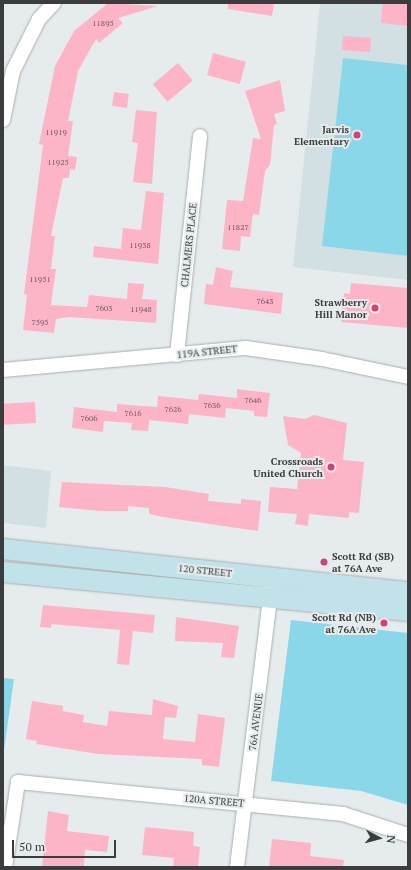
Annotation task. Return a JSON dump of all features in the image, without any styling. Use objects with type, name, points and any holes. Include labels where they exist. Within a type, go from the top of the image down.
[{"type":"main road","name":"120 STREET","points":[[3,549],[408,592]]},
{"type":"main road","name":"120 STREET","points":[[3,572],[408,611]]},
{"type":"street","points":[[3,120],[13,71],[39,19],[54,3]]},
{"type":"street","name":"CHALMERS PLACE","points":[[177,355],[200,136]]},
{"type":"street","name":"119A STREET","points":[[3,370],[246,348],[322,359],[408,377]]},
{"type":"street","name":"76A AVENUE","points":[[237,867],[273,578]]},
{"type":"street","name":"120A STREET","points":[[5,867],[18,782],[342,814],[408,835]]},
{"type":"shaded area","name":"Jarvis Elementary","points":[[320,3],[408,3],[408,280],[293,267]]},
{"type":"shaded area","points":[[343,58],[408,65],[408,256],[322,246]]},
{"type":"shaded area","points":[[3,465],[51,471],[46,528],[3,523]]},
{"type":"shaded area","points":[[291,620],[408,633],[408,805],[361,791],[271,781]]},
{"type":"shaded area","points":[[3,678],[14,679],[3,757]]},
{"type":"building","points":[[108,3],[158,6],[118,18],[123,23],[99,43],[96,39],[78,71],[68,121],[73,121],[68,156],[77,157],[75,170],[70,169],[69,178],[63,178],[51,236],[55,236],[51,269],[56,269],[51,305],[87,307],[89,295],[127,299],[128,283],[144,284],[142,299],[157,300],[156,323],[69,317],[56,319],[54,333],[23,330],[27,295],[24,294],[43,145],[39,144],[55,66],[74,31]]},
{"type":"building","points":[[228,3],[274,3],[272,16],[228,9]]},
{"type":"building","points":[[383,3],[408,3],[408,26],[381,23]]},
{"type":"building","points":[[343,36],[371,38],[370,52],[342,50]]},
{"type":"building","points":[[213,53],[246,62],[240,84],[207,75]]},
{"type":"building","points":[[178,63],[193,81],[168,102],[153,84]]},
{"type":"building","points":[[280,80],[285,111],[274,114],[277,124],[274,125],[270,165],[265,171],[259,215],[253,214],[250,237],[241,236],[240,251],[222,249],[227,200],[243,201],[253,138],[261,139],[245,91]]},
{"type":"building","points":[[114,92],[129,94],[127,108],[112,106]]},
{"type":"building","points":[[136,110],[157,112],[152,184],[133,182],[138,143],[132,142]]},
{"type":"building","points":[[146,191],[164,193],[158,264],[93,257],[94,246],[121,249],[123,228],[141,230]]},
{"type":"building","points":[[216,267],[233,271],[230,287],[283,293],[281,314],[204,304],[206,284],[213,285]]},
{"type":"building","name":"Strawberry Hill Manor","points":[[351,283],[408,288],[408,328],[341,322],[344,293],[350,294]]},
{"type":"building","points":[[237,389],[270,393],[267,417],[254,416],[254,411],[226,408],[225,418],[189,414],[188,424],[149,420],[148,431],[131,430],[132,423],[104,421],[103,432],[72,428],[74,407],[117,412],[117,404],[157,407],[158,396],[198,400],[199,394],[237,398]]},
{"type":"building","points":[[35,402],[36,423],[4,425],[3,404]]},
{"type":"building","name":"Crossroads United Church","points":[[314,415],[347,423],[343,460],[364,462],[359,513],[349,512],[349,518],[309,514],[308,526],[295,524],[297,514],[268,512],[270,487],[297,489],[301,453],[288,445],[283,416],[305,419]]},
{"type":"building","points":[[62,482],[165,487],[209,494],[208,501],[241,504],[241,499],[261,501],[258,531],[149,514],[149,508],[128,506],[128,511],[100,511],[59,507]]},
{"type":"building","points":[[43,605],[155,615],[153,633],[133,631],[129,665],[117,664],[120,630],[51,624],[51,628],[40,627]]},
{"type":"building","points":[[176,617],[239,626],[234,658],[221,657],[223,643],[175,641]]},
{"type":"building","points":[[153,699],[178,706],[176,718],[165,717],[163,739],[195,742],[198,714],[225,718],[219,767],[202,765],[202,759],[98,754],[36,744],[37,741],[26,739],[32,701],[63,706],[62,711],[84,715],[83,722],[107,726],[109,711],[152,715]]},
{"type":"building","points":[[48,811],[69,815],[67,831],[109,836],[107,852],[85,850],[84,867],[42,867]]},
{"type":"building","points":[[145,827],[194,832],[193,846],[200,847],[198,867],[173,867],[174,858],[142,855]]},
{"type":"building","points":[[272,839],[311,843],[310,856],[344,860],[343,867],[269,867]]},
{"type":"place","name":"Jarvis Elementary","points":[[357,135]]},
{"type":"place","name":"Strawberry Hill Manor","points":[[375,308]]},
{"type":"place","name":"Crossroads United Church","points":[[331,467]]},
{"type":"place","name":"Scott Rd (SB) at 76A Ave","points":[[324,562]]},
{"type":"place","name":"Scott Rd (NB) at 76A Ave","points":[[384,623]]}]
